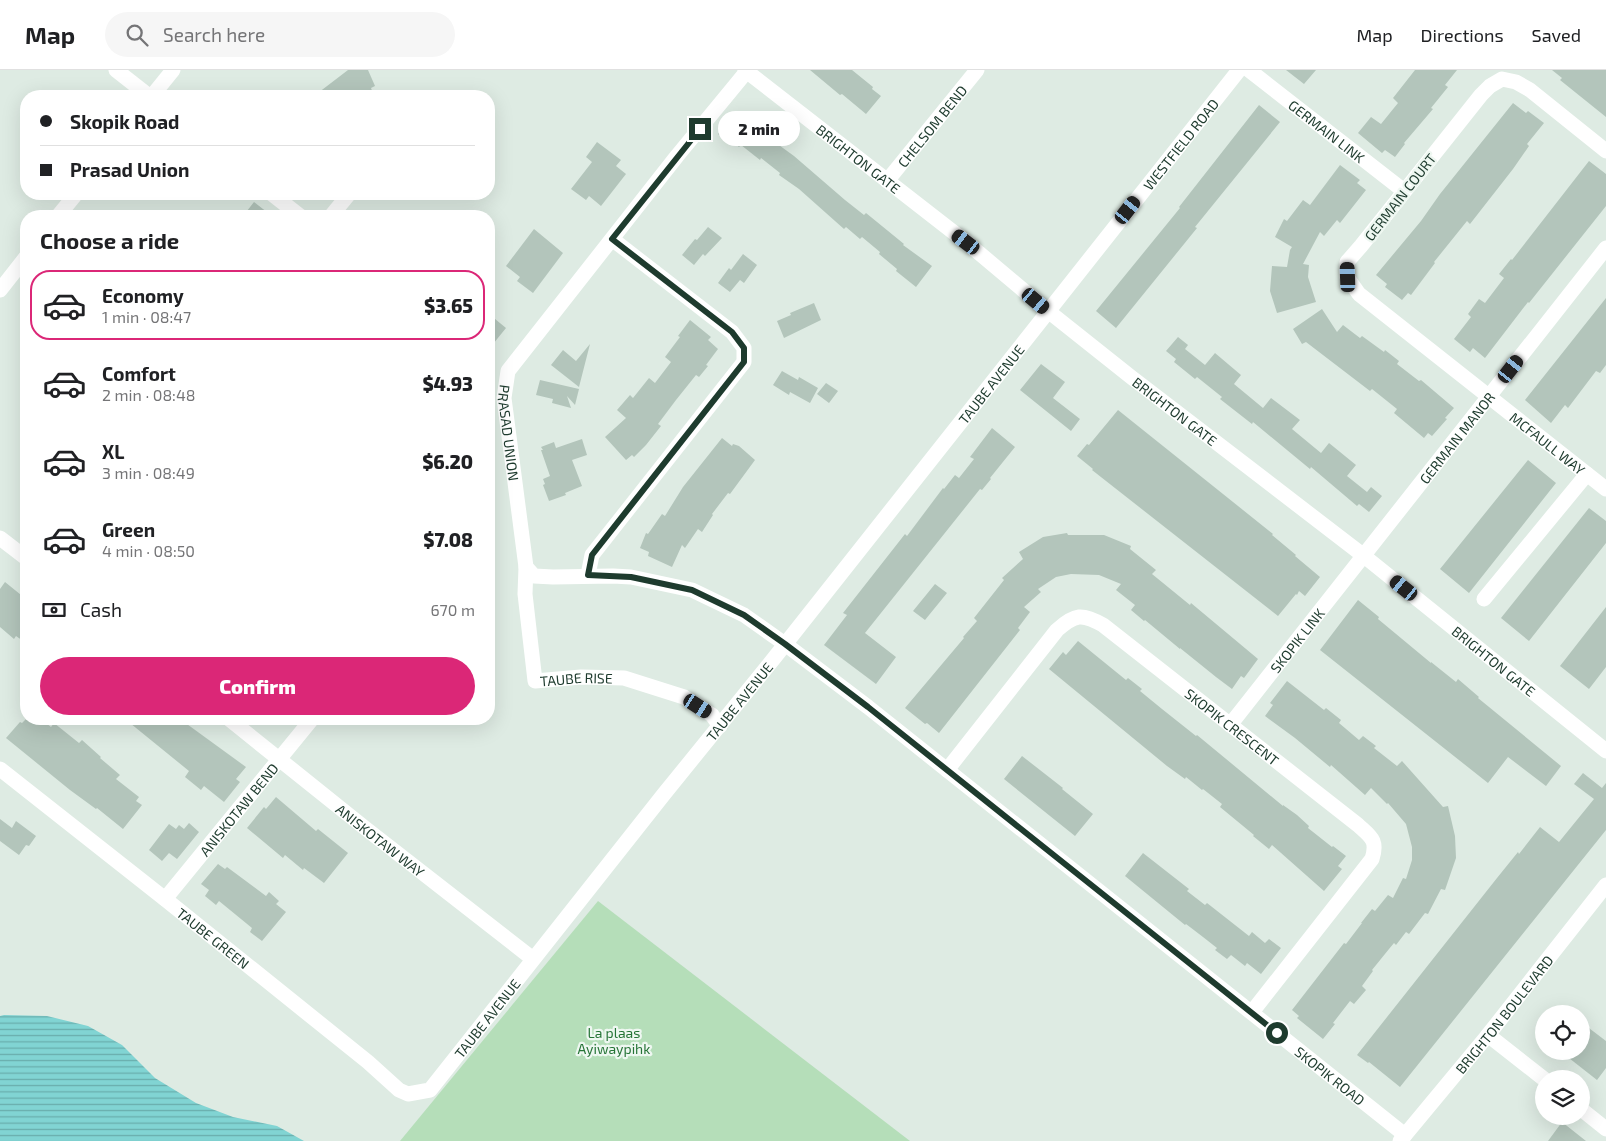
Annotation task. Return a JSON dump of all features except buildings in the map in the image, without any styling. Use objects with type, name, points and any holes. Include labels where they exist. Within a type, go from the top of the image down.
[{"type":"street","points":[[116,70],[143,90]]},
{"type":"street","points":[[156,90],[173,70]]},
{"type":"street","name":"CHELSOM BEND","points":[[887,181],[977,70]]},
{"type":"street","name":"WESTFIELD ROAD","points":[[1048,311],[1239,70]]},
{"type":"street","name":"GERMAIN LINK","points":[[1249,70],[1404,191]]},
{"type":"street","name":"BRIGHTON GATE","points":[[746,71],[966,242],[1130,377],[1364,556],[1606,751]]},
{"type":"street","name":"PRASAD UNION","points":[[526,568],[504,398],[508,371],[746,71]]},
{"type":"street","name":"GERMAIN COURT","points":[[1490,396],[1359,294],[1348,277],[1347,262],[1362,246],[1481,94],[1502,79],[1516,82],[1530,90],[1606,151]]},
{"type":"street","points":[[63,210],[71,200]]},
{"type":"street","points":[[280,200],[292,210]]},
{"type":"street","points":[[336,210],[344,200]]},
{"type":"street","points":[[588,575],[592,555],[744,362],[744,348],[732,332],[612,239]]},
{"type":"street","name":"GERMAIN MANOR","points":[[1364,556],[1606,248]]},
{"type":"street","points":[[0,290],[20,265]]},
{"type":"street","name":"TAUBE AVENUE","points":[[430,1090],[1048,311]]},
{"type":"street","name":"MCFAULL WAY","points":[[1490,396],[1606,488]]},
{"type":"street","points":[[1484,599],[1587,474]]},
{"type":"street","points":[[0,538],[20,553]]},
{"type":"street","name":"SKOPIK LINK","points":[[1230,725],[1364,556]]},
{"type":"street","points":[[526,568],[534,576],[588,575],[631,577],[692,590],[744,615],[785,644]]},
{"type":"street","name":"TAUBE RISE","points":[[526,568],[524,589],[535,681],[581,677],[624,678],[684,697],[712,715],[720,726]]},
{"type":"street","name":"SKOPIK CRESCENT","points":[[947,770],[1057,630],[1065,622],[1085,616],[1103,625],[1358,825],[1371,837],[1375,848],[1372,859],[1252,1012]]},
{"type":"street","name":"SKOPIK ROAD","points":[[785,644],[868,707],[1252,1012],[1402,1138]]},
{"type":"street","name":"ANISKOTAW WAY","points":[[237,725],[533,959]]},
{"type":"street","name":"ANISKOTAW BEND","points":[[165,900],[307,725]]},
{"type":"street","name":"TAUBE GREEN","points":[[0,769],[374,1067],[399,1090],[408,1094],[430,1090]]},
{"type":"street","name":"BRIGHTON BOULEVARD","points":[[1402,1138],[1488,1036],[1606,885]]},
{"type":"street","points":[[1488,1036],[1535,1072]]},
{"type":"street","points":[[1590,1117],[1606,1130]]},
{"type":"green space","name":"La plaas Ayiwaypihk","points":[[598,901],[910,1141],[400,1141]]},
{"type":"water","points":[[0,1016],[47,1016],[88,1026],[122,1045],[155,1078],[196,1103],[233,1117],[277,1126],[304,1141],[0,1141]]},
{"type":"route","points":[[700,129],[612,239],[732,332],[744,348],[744,362],[592,555],[588,575],[631,577],[692,590],[744,615],[868,707],[1277,1033]]}]
